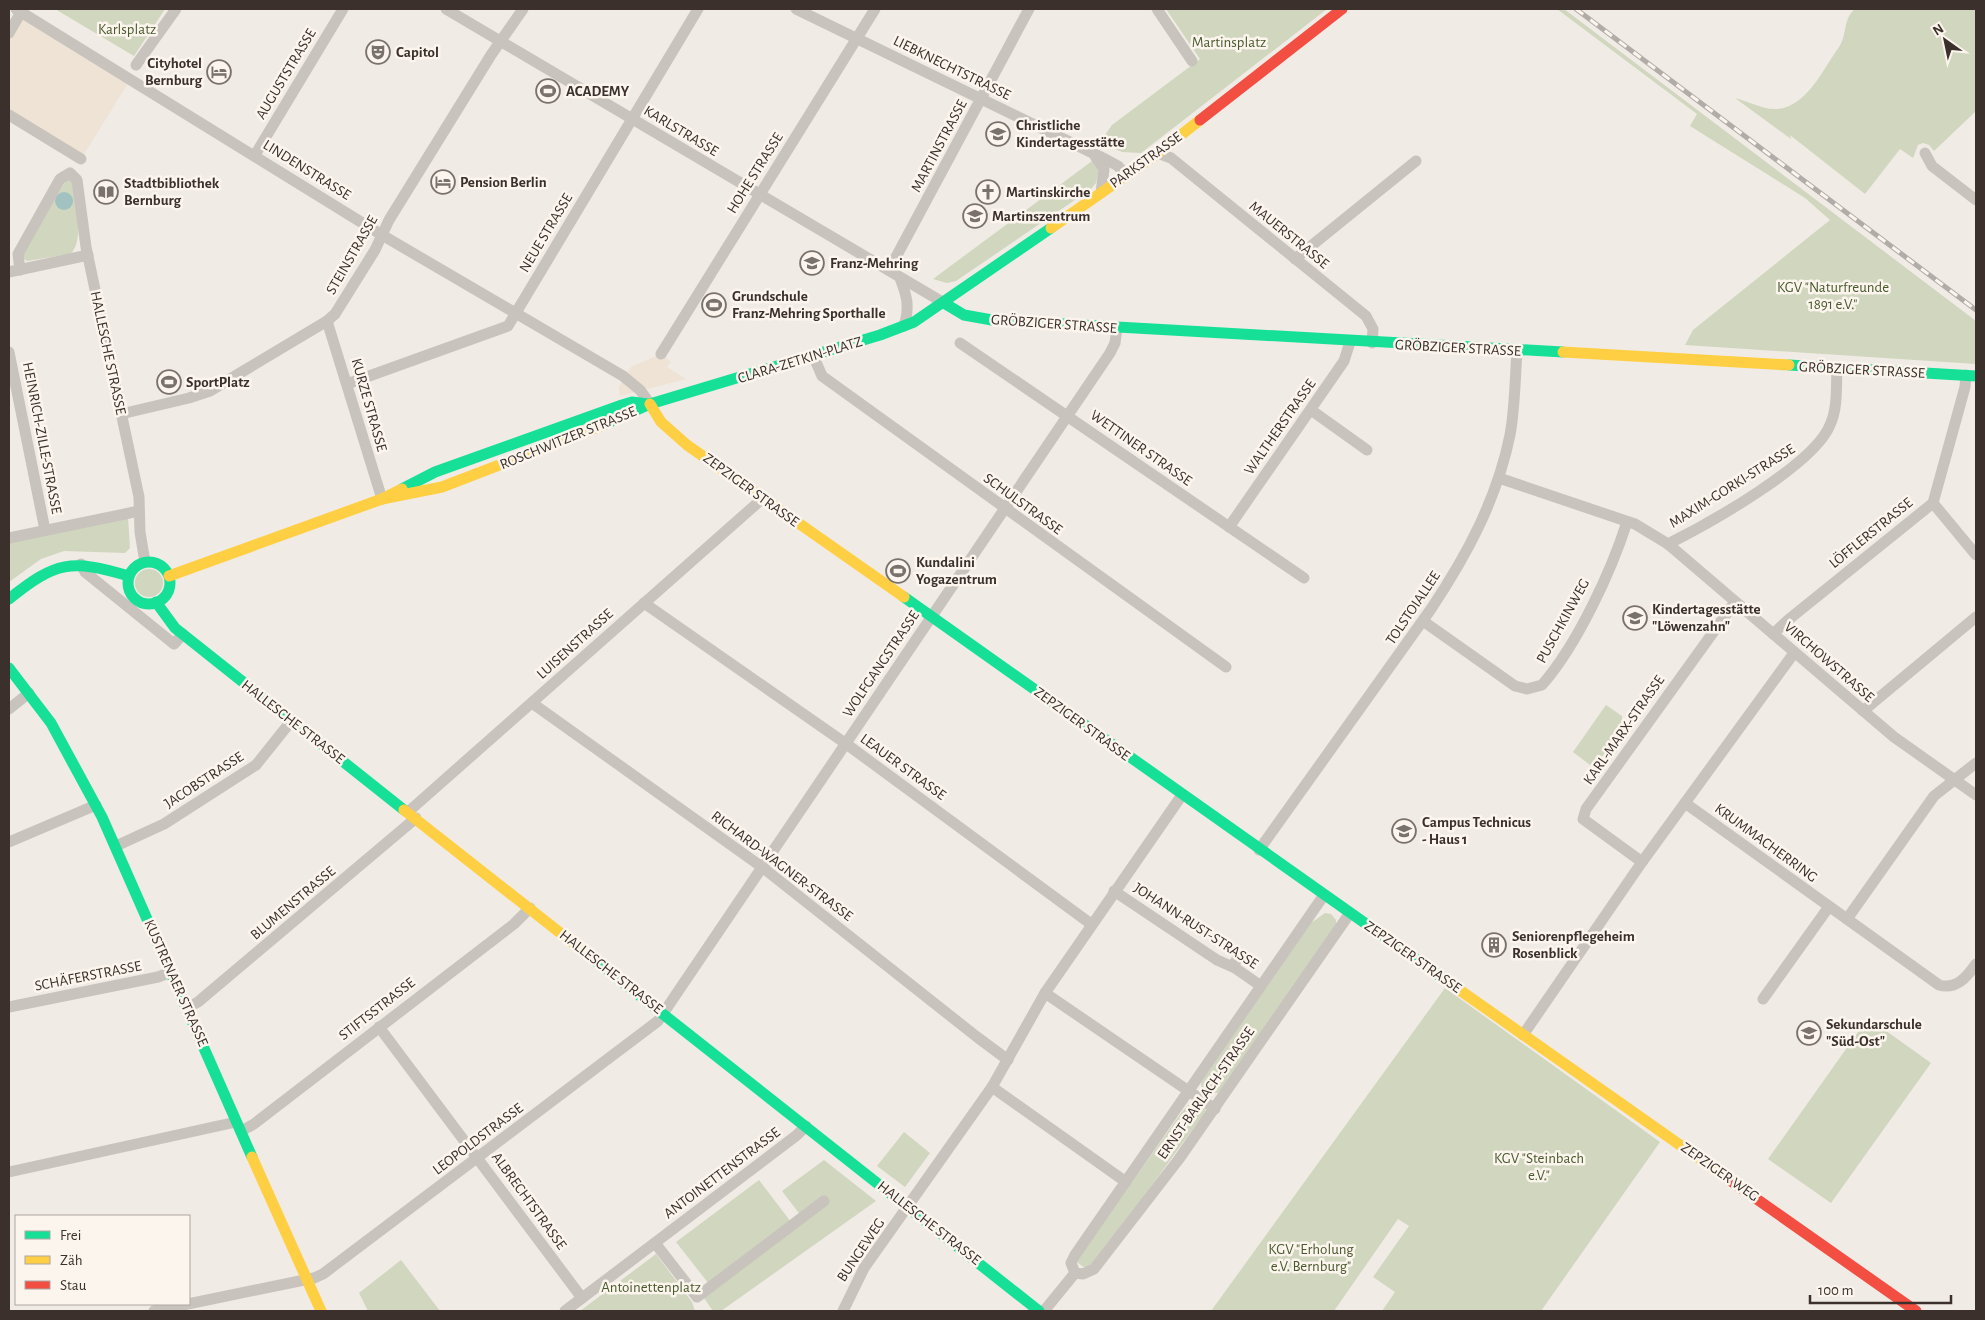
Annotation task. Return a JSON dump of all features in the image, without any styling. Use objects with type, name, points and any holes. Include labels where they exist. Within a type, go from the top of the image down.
[{"type":"main road","name":"PARKSTRASSE","points":[[944,303],[1158,153],[1342,9]]},
{"type":"main road","name":"PARKSTRASSE","points":[[1295,46],[1300,48],[1350,9]]},
{"type":"main road","name":"CLARA-ZETKIN-PLATZ","points":[[650,404],[904,326],[944,303]]},
{"type":"main road","name":"GRÖBZIGER STRASSE","points":[[944,303],[964,315],[980,319],[1350,342],[1971,375]]},
{"type":"main road","name":"ROSCHWITZER STRASSE","points":[[168,576],[382,499],[435,472],[612,408],[632,402],[650,404]]},
{"type":"main road","name":"ZEPZIGER STRASSE","points":[[650,404],[656,416],[667,428],[762,498],[1111,741],[1133,760],[1259,850],[1523,1035]]},
{"type":"main road","name":"ROSCHWITZER STRASSE","points":[[382,499],[442,487],[626,416],[650,404]]},
{"type":"main road","points":[[145,562],[159,564],[168,576],[168,591],[156,602],[145,603],[134,598],[128,588],[128,576],[134,567],[145,562]]},
{"type":"main road","points":[[9,599],[48,570],[63,565],[81,564],[128,576]]},
{"type":"main road","name":"HALLESCHE STRASSE","points":[[156,602],[168,619],[183,634],[1039,1311]]},
{"type":"main road","name":"KUSTRENAER STRASSE","points":[[9,668],[51,723],[116,846],[305,1279],[321,1311]]},
{"type":"main road","name":"ZEPZIGER WEG","points":[[1523,1035],[1916,1311]]},
{"type":"street","points":[[136,65],[176,9]]},
{"type":"street","name":"AUGUSTSTRASSE","points":[[255,155],[343,9]]},
{"type":"street","name":"KARLSTRASSE","points":[[446,9],[758,195],[944,303]]},
{"type":"street","name":"STEINSTRASSE","points":[[121,414],[189,398],[210,391],[327,321],[335,314],[389,220],[523,9]]},
{"type":"street","name":"NEUE STRASSE","points":[[347,384],[508,326],[698,9]]},
{"type":"street","name":"LIEBKNECHTSTRASSE","points":[[796,9],[1118,166],[1126,175]]},
{"type":"street","name":"HOHE STRASSE","points":[[661,354],[875,9]]},
{"type":"street","name":"MARTINSTRASSE","points":[[889,270],[1029,9]]},
{"type":"street","points":[[1157,9],[1192,61]]},
{"type":"street","points":[[9,33],[18,10]]},
{"type":"street","name":"LINDENSTRASSE","points":[[18,10],[382,235],[624,376],[640,390],[650,404]]},
{"type":"street","points":[[9,115],[81,159]]},
{"type":"street","points":[[1171,158],[1173,141]]},
{"type":"street","name":"MAUERSTRASSE","points":[[1158,153],[1171,158],[1366,316],[1373,329],[1372,343]]},
{"type":"street","points":[[1925,153],[1932,166],[1976,200]]},
{"type":"street","points":[[1094,154],[1104,169],[1101,193]]},
{"type":"street","points":[[1295,259],[1416,161]]},
{"type":"street","name":"HALLESCHE STRASSE","points":[[14,271],[18,254],[60,179],[70,173],[77,180],[88,255],[139,497],[141,541],[145,562]]},
{"type":"street","points":[[14,271],[88,255]]},
{"type":"street","points":[[900,278],[908,300],[908,311],[904,326]]},
{"type":"street","name":"KURZE STRASSE","points":[[327,321],[382,499]]},
{"type":"street","name":"WOLFGANGSTRASSE","points":[[663,1013],[1066,415],[1110,353],[1115,343],[1116,328]]},
{"type":"street","name":"WALTHERSTRASSE","points":[[1229,527],[1344,360],[1350,342]]},
{"type":"street","name":"WETTINER STRASSE","points":[[960,343],[1304,578]]},
{"type":"street","name":"TOLSTOIALLEE","points":[[1259,850],[1422,621],[1457,569],[1480,528],[1499,478],[1510,435],[1517,351]]},
{"type":"street","name":"HEINRICH-ZILLE-STRASSE","points":[[9,352],[45,530]]},
{"type":"street","name":"SCHULSTRASSE","points":[[813,355],[822,376],[1003,509],[1226,667]]},
{"type":"street","name":"MAXIM-GORKI-STRASSE","points":[[1499,478],[1627,522],[1668,544],[1696,530],[1786,472],[1816,448],[1826,435],[1834,414],[1837,368]]},
{"type":"street","name":"LÖFFLERSTRASSE","points":[[1773,634],[1933,503],[1971,375]]},
{"type":"street","points":[[1311,410],[1367,450]]},
{"type":"street","name":"LUISENSTRASSE","points":[[412,815],[532,703],[762,498]]},
{"type":"street","points":[[1933,503],[1976,555]]},
{"type":"street","points":[[9,538],[139,511]]},
{"type":"street","name":"PUSCHKINWEG","points":[[1422,621],[1515,686],[1527,689],[1542,685],[1554,670],[1580,628],[1621,542],[1627,522]]},
{"type":"street","name":"VIRCHOWSTRASSE","points":[[1668,544],[1863,711],[1953,780],[1976,795]]},
{"type":"street","points":[[81,564],[85,572],[174,644],[183,634]]},
{"type":"street","name":"KARL-MARX-STRASSE","points":[[1642,862],[1583,819],[1586,809],[1735,602]]},
{"type":"street","name":"LEAUER STRASSE","points":[[644,603],[846,743],[1091,924]]},
{"type":"street","points":[[1863,711],[1872,701],[1976,617]]},
{"type":"street","points":[[1523,1035],[1642,862],[1794,653]]},
{"type":"street","points":[[9,708],[29,693]]},
{"type":"street","name":"RICHARD-WAGNER-STRASSE","points":[[532,703],[762,866],[1008,1060]]},
{"type":"street","name":"JACOBSTRASSE","points":[[116,846],[164,824],[256,765],[292,720]]},
{"type":"street","points":[[1847,919],[1934,796],[1976,762]]},
{"type":"street","name":"JOHANN-RUST-STRASSE","points":[[908,1208],[992,1087],[1046,993],[1091,924],[1182,795]]},
{"type":"street","name":"KRUMMACHERRING","points":[[1685,803],[1828,908],[1847,919],[1939,985],[1948,987],[1962,981],[1976,964]]},
{"type":"street","points":[[9,842],[96,805]]},
{"type":"street","name":"BLUMENSTRASSE","points":[[187,1008],[198,1002],[412,815]]},
{"type":"street","name":"JOHANN-RUST-STRASSE","points":[[1114,891],[1217,960],[1232,966],[1261,986]]},
{"type":"street","name":"ERNST-BARLACH-STRASSE","points":[[1324,895],[1075,1255],[1071,1264],[1075,1273],[1083,1274],[1094,1269],[1179,1160],[1350,913]]},
{"type":"street","name":"STIFTSSTRASSE","points":[[9,1172],[254,1124],[514,924],[530,908]]},
{"type":"street","points":[[1763,998],[1828,908]]},
{"type":"street","points":[[1232,966],[1240,956]]},
{"type":"street","name":"SCHÄFERSTRASSE","points":[[9,1007],[147,980],[172,972]]},
{"type":"street","points":[[1046,993],[1215,1108]]},
{"type":"street","name":"LEOPOLDSTRASSE","points":[[190,1303],[314,1278],[323,1274],[652,1026],[663,1013]]},
{"type":"street","name":"ALBRECHTSTRASSE","points":[[379,1027],[582,1298]]},
{"type":"street","points":[[992,1087],[1126,1182]]},
{"type":"street","name":"ANTOINETTENSTRASSE","points":[[565,1311],[797,1135],[806,1126]]},
{"type":"street","points":[[655,1243],[697,1297],[824,1201]]},
{"type":"street","name":"BUNGEWEG","points":[[843,1311],[864,1268],[908,1208]]},
{"type":"street","points":[[1044,1311],[1075,1273]]},
{"type":"street","name":"LEOPOLDSTRASSE","points":[[154,1311],[182,1305]]},
{"type":"green space","name":"Karlsplatz","points":[[55,9],[165,9],[134,56]]},
{"type":"green space","name":"Martinsplatz","points":[[1166,9],[1327,9],[1141,153],[1122,152],[1100,142],[1112,125],[1200,59]]},
{"type":"green space","name":"KGV \"Naturfreunde 1891 e.V.\"","points":[[1557,9],[1564,9],[1976,321],[1976,364],[1685,345],[1693,330],[1830,220],[1805,198],[1690,126],[1697,114]]},
{"type":"green space","points":[[1855,9],[1976,9],[1976,114],[1975,112],[1934,151],[1929,145],[1923,143],[1918,145],[1913,158],[1900,149],[1865,194],[1790,135],[1791,139],[1735,98],[1771,109],[1787,107],[1797,102],[1814,85],[1839,47],[1849,17]]},
{"type":"green space","points":[[1092,161],[1099,171],[1096,183],[1091,189],[956,281],[947,283],[933,279]]},
{"type":"green space","points":[[67,179],[71,179],[74,182],[78,231],[75,248],[70,254],[27,261],[23,258],[23,250]]},
{"type":"green space","points":[[128,517],[130,548],[125,553],[64,551],[41,559],[9,582],[9,543]]},
{"type":"green space","points":[[149,569],[159,573],[163,583],[159,593],[149,597],[139,593],[135,583],[139,573]]},
{"type":"green space","points":[[1606,705],[1622,716],[1623,728],[1594,768],[1573,752]]},
{"type":"green space","points":[[1325,913],[1331,914],[1336,920],[1336,926],[1222,1089],[1218,1093],[1208,1093],[1202,1089],[1201,1083],[1204,1078],[1311,923]]},
{"type":"green space","points":[[1445,988],[1660,1142],[1541,1311],[1382,1311],[1395,1292],[1373,1277],[1409,1226],[1398,1219],[1334,1311],[1211,1311]]},
{"type":"green space","points":[[1868,1018],[1931,1063],[1831,1203],[1768,1159]]},
{"type":"green space","points":[[1197,1102],[1202,1104],[1206,1111],[1098,1259],[1092,1265],[1085,1268],[1078,1263],[1079,1257],[1181,1113],[1188,1105]]},
{"type":"green space","points":[[904,1132],[930,1153],[905,1187],[877,1166]]},
{"type":"green space","points":[[824,1160],[876,1201],[721,1311],[713,1311],[704,1298],[805,1221],[782,1191]]},
{"type":"green space","points":[[759,1180],[791,1222],[709,1284],[676,1242]]},
{"type":"green space","name":"Antoinettenplatz","points":[[656,1254],[692,1302],[695,1311],[580,1311]]},
{"type":"green space","points":[[401,1260],[440,1311],[368,1311],[359,1293]]},
{"type":"shaded area","name":"Karlsplatz","points":[[21,12],[130,80],[81,159],[9,115],[9,33]]},
{"type":"shaded area","points":[[661,354],[671,362],[667,367],[686,379],[620,396],[619,387],[631,367]]},
{"type":"water","points":[[60,192],[68,192],[73,197],[71,208],[60,210],[55,205],[55,197]]},
{"type":"railway","points":[[1576,9],[1976,310]]},
{"type":"traffic: fast","points":[[603,425],[650,404],[880,335],[914,322],[1051,228]]},
{"type":"traffic: fast","points":[[944,303],[964,315],[992,320],[1563,352]]},
{"type":"traffic: fast","points":[[1789,365],[1976,376]]},
{"type":"traffic: fast","points":[[402,489],[435,472],[622,405],[632,402],[648,404]]},
{"type":"traffic: fast","points":[[145,562],[153,562],[164,568],[170,583],[164,598],[153,604],[145,604],[134,598],[128,587],[128,579],[134,568],[145,562]]},
{"type":"traffic: fast","points":[[9,599],[39,577],[65,567],[92,567],[129,576]]},
{"type":"traffic: fast","points":[[904,597],[1444,979]]},
{"type":"traffic: fast","points":[[156,602],[175,628],[404,810]]},
{"type":"traffic: fast","points":[[9,668],[51,723],[102,817],[252,1157]]},
{"type":"traffic: fast","points":[[592,958],[1039,1311]]},
{"type":"traffic: slow","points":[[1051,228],[1158,153],[1200,120]]},
{"type":"traffic: slow","points":[[1563,352],[1789,365]]},
{"type":"traffic: slow","points":[[650,404],[661,422],[687,445],[904,597]]},
{"type":"traffic: slow","points":[[382,499],[442,487],[603,425]]},
{"type":"traffic: slow","points":[[169,576],[382,499],[402,489]]},
{"type":"traffic: slow","points":[[404,810],[592,958]]},
{"type":"traffic: slow","points":[[1444,979],[1724,1176]]},
{"type":"traffic: slow","points":[[252,1157],[321,1311]]},
{"type":"traffic: jam","points":[[1200,120],[1342,9]]},
{"type":"traffic: jam","points":[[1724,1176],[1916,1311]]},
{"type":"place","name":"Capitol","points":[[378,52]]},
{"type":"place","name":"Cityhotel Bernburg","points":[[219,72]]},
{"type":"place","name":"ACADEMY","points":[[548,91]]},
{"type":"place","name":"Christliche Kindertagesstätte","points":[[998,134]]},
{"type":"place","name":"Pension Berlin","points":[[443,182]]},
{"type":"place","name":"Stadtbibliothek Bernburg","points":[[106,192]]},
{"type":"place","name":"Martinskirche","points":[[988,192]]},
{"type":"place","name":"Martinszentrum","points":[[975,216]]},
{"type":"place","name":"Franz-Mehring","points":[[812,263]]},
{"type":"place","name":"Grundschule Franz-Mehring Sporthalle","points":[[714,305]]},
{"type":"place","name":"SportPlatz","points":[[169,382]]},
{"type":"place","name":"Kundalini Yogazentrum","points":[[898,571]]},
{"type":"place","name":"Kindertagesstätte \"Löwenzahn\"","points":[[1635,618]]},
{"type":"place","name":"Campus Technicus - Haus 1","points":[[1404,831]]},
{"type":"place","name":"Seniorenpflegeheim Rosenblick","points":[[1494,945]]},
{"type":"place","name":"Sekundarschule \"Süd-Ost\"","points":[[1809,1033]]},
{"type":"park label","name":"KGV \"Steinbach e.V.\"","points":[[1539,1166]]},
{"type":"park label","name":"KGV \"Erholung e.V. Bernburg\"","points":[[1311,1258]]}]
